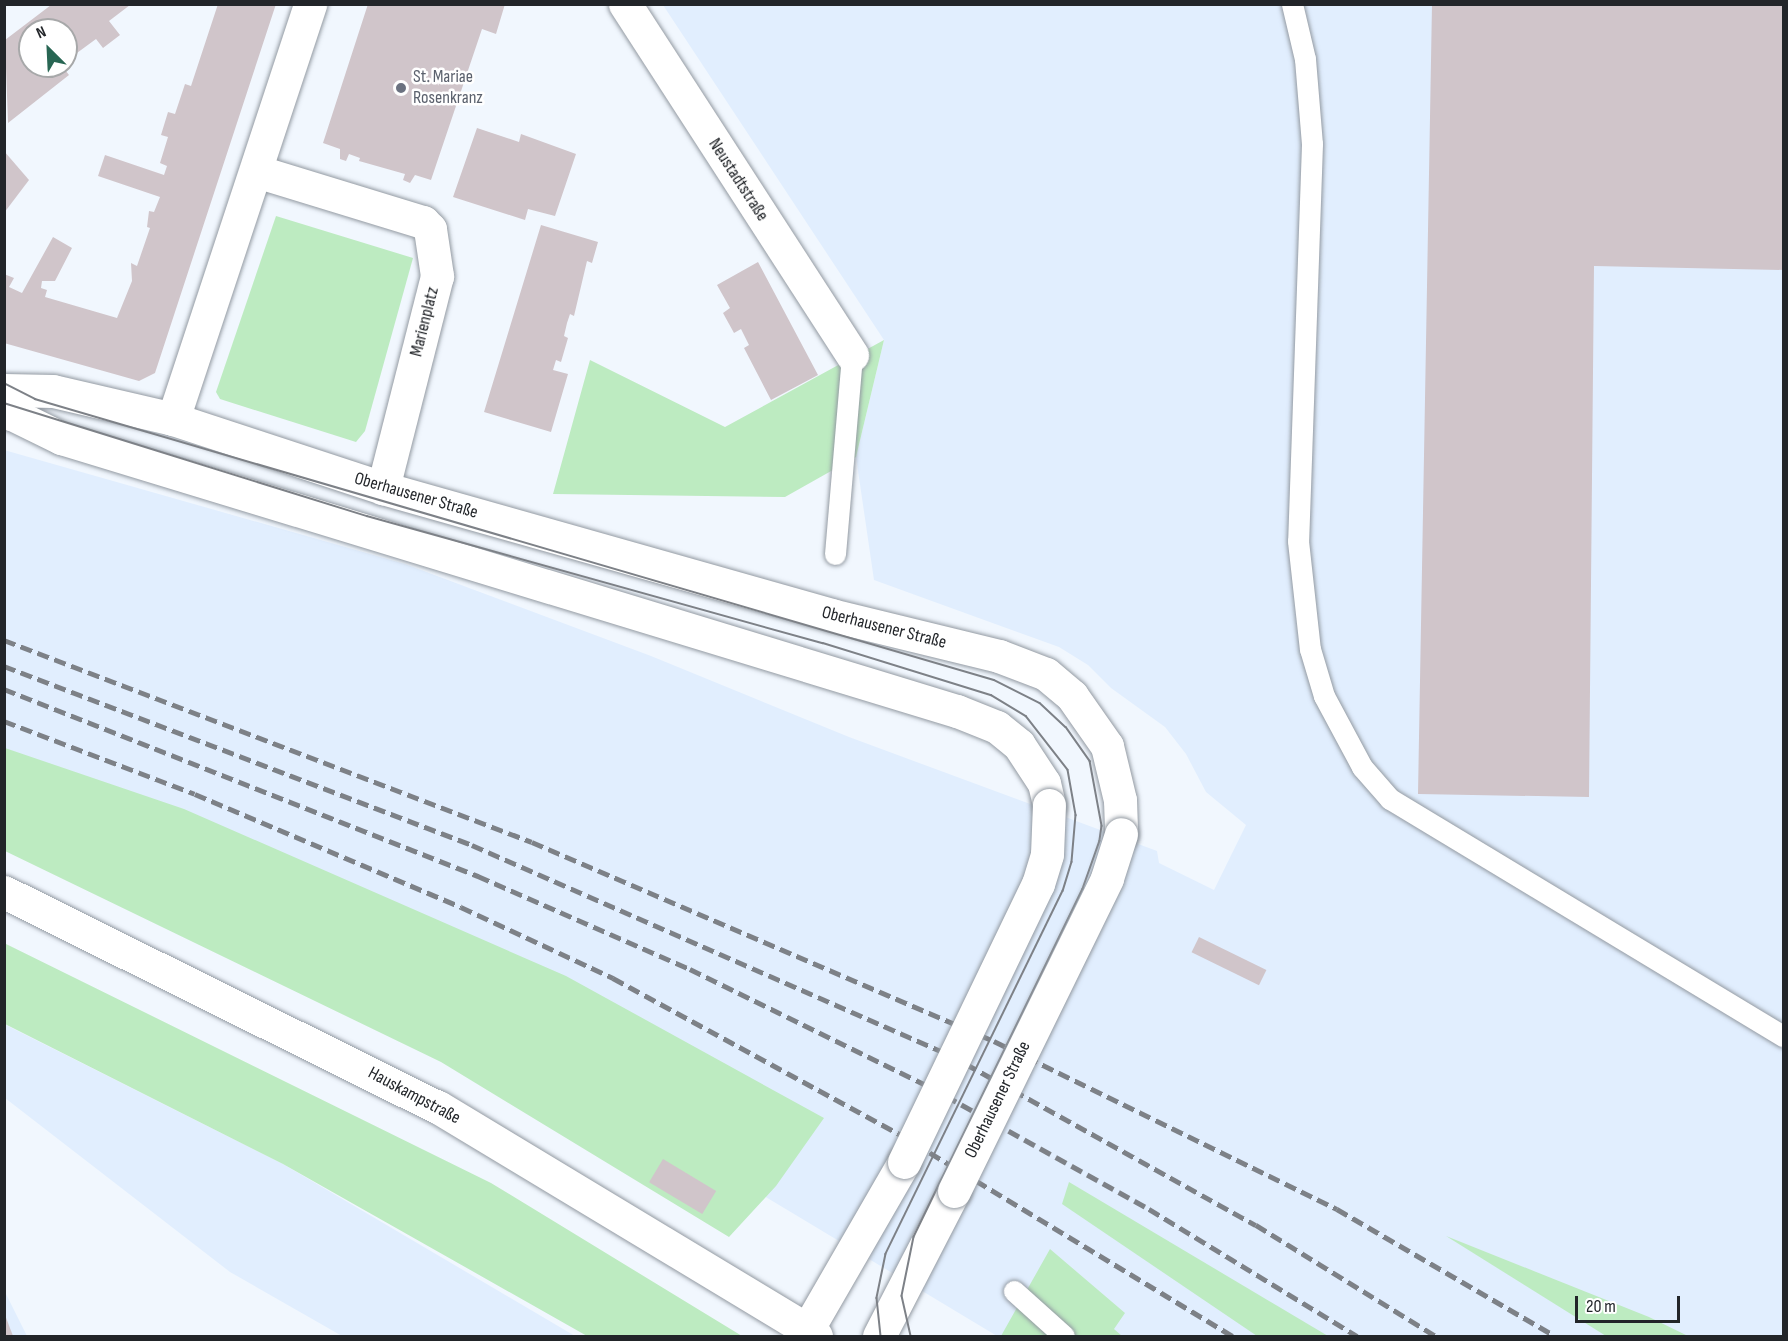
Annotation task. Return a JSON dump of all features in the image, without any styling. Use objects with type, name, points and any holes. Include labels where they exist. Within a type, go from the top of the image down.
[{"type":"main road","points":[[173,419],[310,4]]},
{"type":"main road","name":"Neustadtstraße","points":[[625,4],[852,355]]},
{"type":"main road","name":"Marienplatz","points":[[256,171],[423,222],[430,229],[437,276],[383,488]]},
{"type":"main road","name":"Oberhausener Straße","points":[[4,390],[53,391],[173,419],[383,488],[831,615],[999,656],[1046,674],[1072,696],[1107,746],[1120,800],[1121,834],[1107,879],[954,1191],[879,1336]]},
{"type":"main road","points":[[4,403],[12,414],[61,438],[957,711],[997,727],[1019,745],[1044,783],[1049,806],[1047,854],[1038,884],[904,1161],[812,1333]]},
{"type":"main road","name":"Hauskampstraße","points":[[4,892],[438,1107],[812,1333]]},
{"type":"lane","points":[[1292,4],[1305,59],[1312,144],[1298,541],[1310,649],[1324,696],[1362,766],[1390,799],[1784,1037]]},
{"type":"lane","points":[[835,554],[852,355]]},
{"type":"lane","points":[[1014,1291],[1064,1336]]},
{"type":"shaded area","points":[[663,5],[1783,5],[1783,1336],[997,1336],[440,1001],[5,765],[4,450],[405,564],[651,656],[849,737],[1157,851],[1159,863],[1214,890],[1246,825],[1206,792],[1186,754],[1165,727],[1111,688],[1088,665],[1059,647],[874,580],[856,457],[884,340]]},
{"type":"shaded area","points":[[4,1024],[283,1164],[575,1336],[342,1336],[230,1272],[5,1098]]},
{"type":"shaded area","points":[[5,1292],[27,1336],[5,1336]]},
{"type":"green space","points":[[276,216],[413,258],[365,431],[356,442],[220,399],[216,392]]},
{"type":"green space","points":[[884,340],[856,457],[785,497],[553,494],[590,360],[725,427]]},
{"type":"green space","points":[[5,748],[184,809],[566,976],[824,1118],[776,1186],[729,1237],[441,1062],[5,851]]},
{"type":"green space","points":[[4,943],[491,1183],[742,1336],[587,1336],[283,1164],[5,1024]]},
{"type":"green space","points":[[1069,1182],[1328,1336],[1257,1336],[1062,1204]]},
{"type":"green space","points":[[1446,1236],[1649,1317],[1688,1336],[1606,1336]]},
{"type":"green space","points":[[1050,1249],[1125,1313],[1114,1329],[1122,1336],[1001,1336]]},
{"type":"building","points":[[218,4],[276,4],[155,373],[139,381],[4,343],[4,274],[14,278],[9,287],[22,293],[53,237],[72,248],[55,281],[42,281],[41,288],[47,290],[45,297],[117,318],[132,281],[131,263],[137,266],[150,228],[147,227],[149,211],[154,212],[160,197],[98,176],[105,155],[164,175],[167,166],[160,163],[168,137],[161,135],[168,112],[175,114],[185,84],[191,86]]},
{"type":"building","name":"St. Mariae Rosenkranz","points":[[368,4],[505,4],[496,34],[482,29],[431,180],[415,175],[410,183],[403,180],[405,174],[359,161],[360,158],[349,154],[346,161],[340,159],[340,149],[323,143]]},
{"type":"building","points":[[1432,4],[1784,4],[1784,270],[1594,266],[1589,797],[1418,794]]},
{"type":"building","points":[[51,5],[130,5],[109,21],[120,35],[103,48],[96,39],[78,52],[78,18],[34,18]]},
{"type":"building","points":[[18,30],[18,78],[65,78],[8,123],[5,40]]},
{"type":"building","points":[[477,128],[519,142],[521,134],[576,154],[555,216],[528,209],[525,220],[453,197]]},
{"type":"building","points":[[4,151],[29,180],[4,213]]},
{"type":"building","points":[[541,225],[598,242],[592,263],[587,261],[574,316],[570,314],[567,323],[564,336],[568,338],[561,362],[556,360],[553,370],[568,374],[551,432],[484,412]]},
{"type":"building","points":[[758,262],[818,375],[771,400],[744,348],[749,345],[741,329],[734,333],[723,313],[730,308],[717,285]]},
{"type":"building","points":[[1199,937],[1266,970],[1259,985],[1192,952]]},
{"type":"building","points":[[663,1159],[716,1191],[702,1214],[649,1182]]},
{"type":"building","points":[[5,1315],[13,1336],[4,1336]]},
{"type":"tram line","points":[[4,383],[35,399],[994,680],[1040,703],[1066,727],[1090,761],[1102,826],[1100,841],[1083,889],[914,1237],[902,1296],[911,1336]]},
{"type":"tram line","points":[[4,403],[367,516],[823,643],[991,695],[1026,716],[1068,770],[1076,815],[1072,862],[1063,891],[886,1254],[877,1298],[881,1336]]},
{"type":"railway","points":[[4,640],[532,842],[994,1041],[1337,1209],[1555,1336]]},
{"type":"railway","points":[[4,666],[472,845],[950,1055],[1256,1225],[1436,1336]]},
{"type":"railway","points":[[4,689],[478,876],[690,969],[930,1087],[1149,1209],[1357,1336]]},
{"type":"railway","points":[[4,721],[195,794],[461,907],[613,978],[899,1134],[1233,1336]]},
{"type":"place","name":"St. Mariae Rosenkranz","points":[[401,88]]}]
